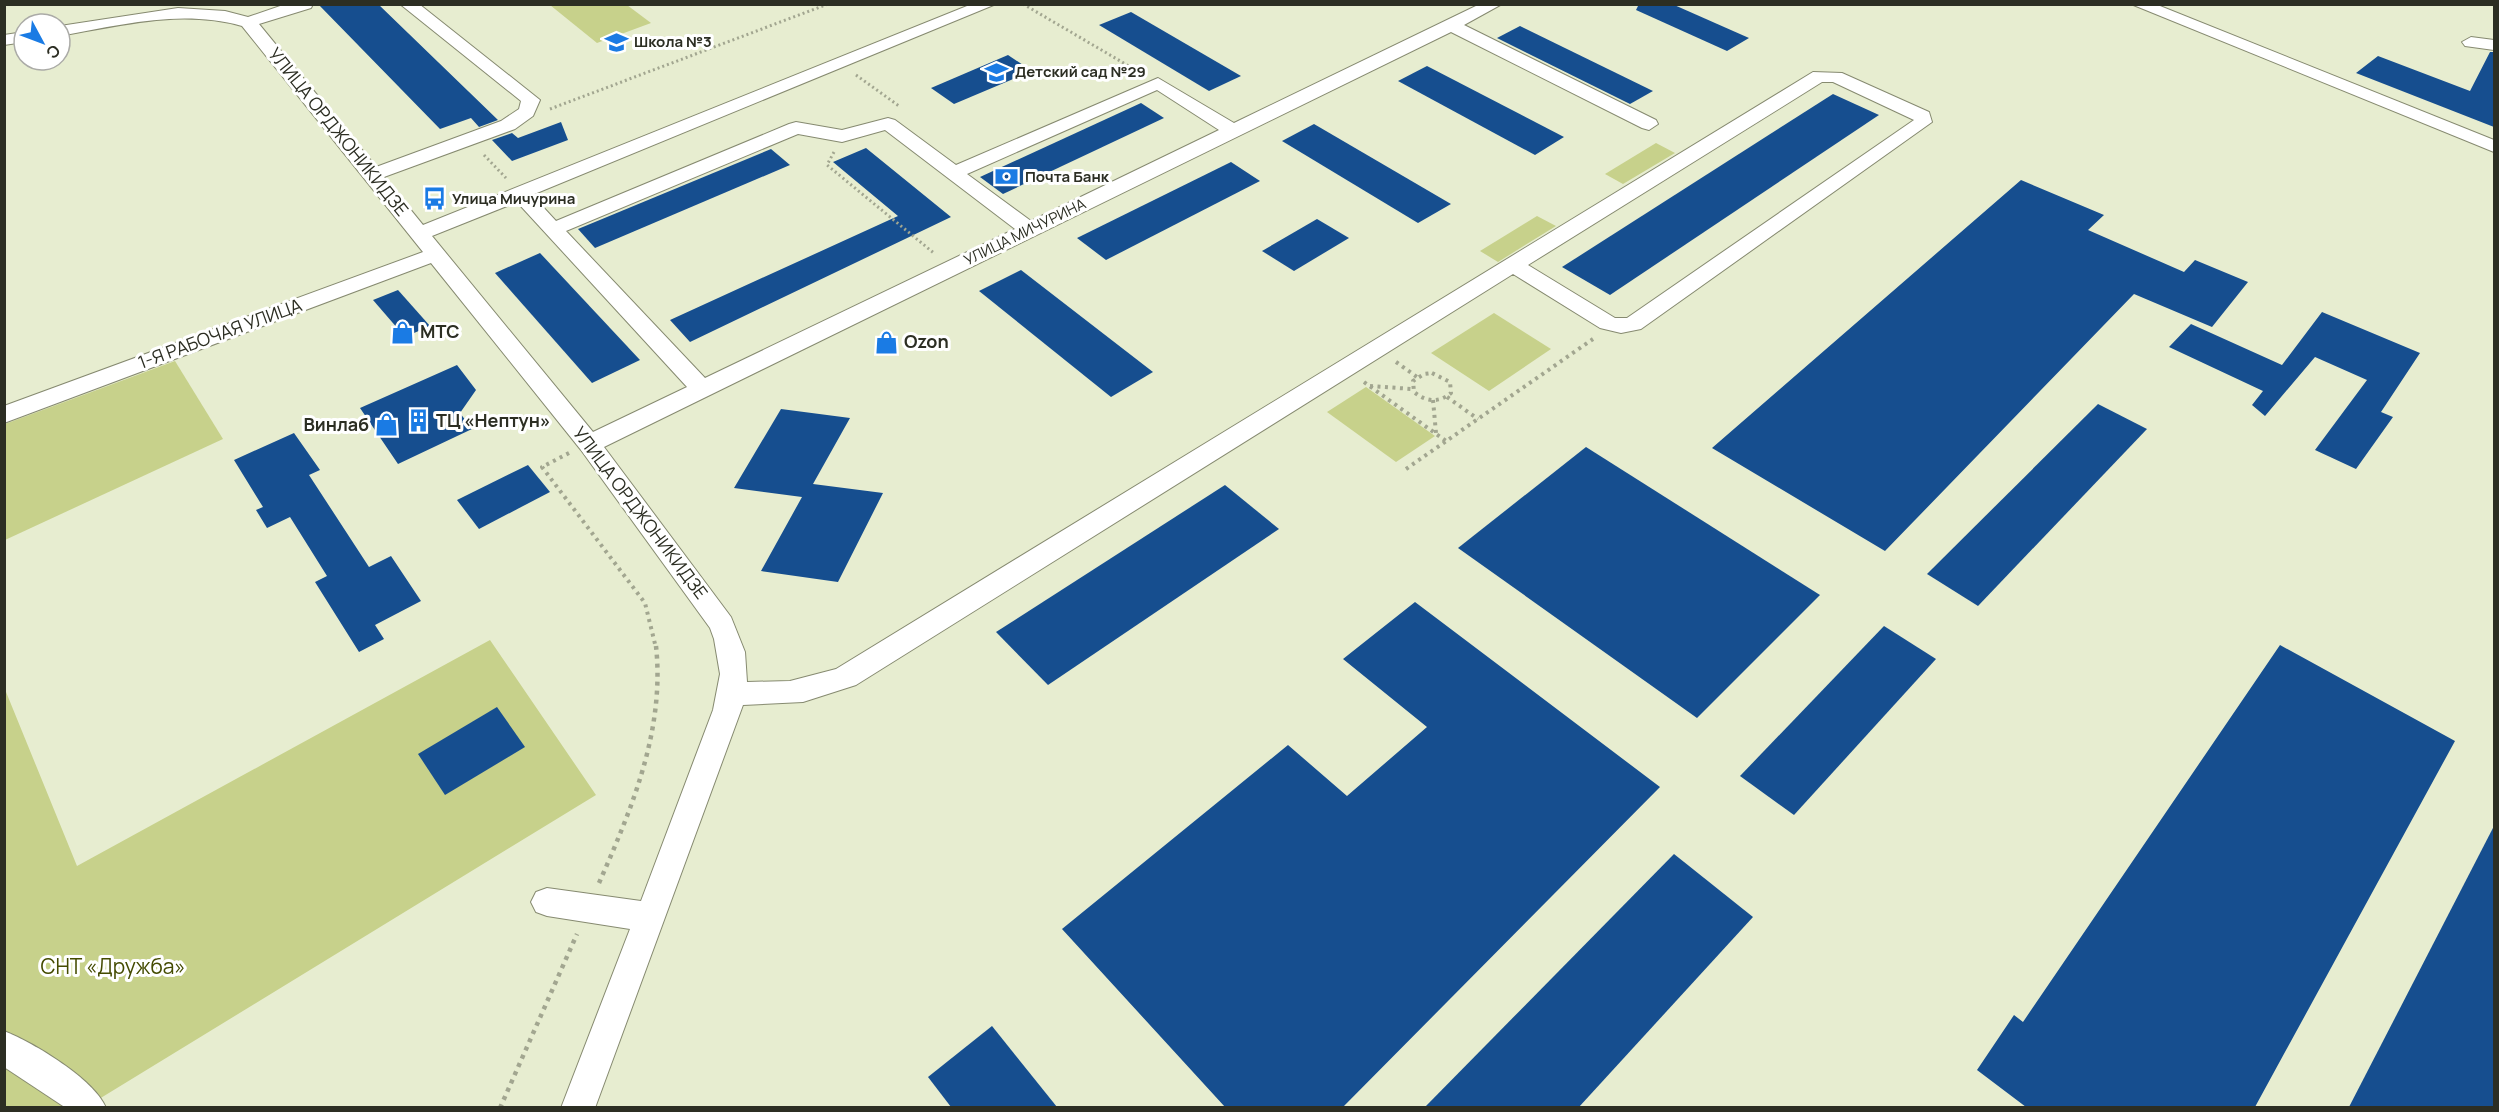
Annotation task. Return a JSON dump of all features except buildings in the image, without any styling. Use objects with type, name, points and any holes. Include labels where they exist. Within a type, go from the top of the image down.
[{"type":"street","points":[[72,29],[178,12],[238,13],[305,4]]},
{"type":"street","points":[[372,175],[508,124],[527,112],[531,100],[408,4]]},
{"type":"street","points":[[420,234],[988,4]]},
{"type":"street","name":"УЛИЦА МИЧУРИНА","points":[[589,444],[1494,4]]},
{"type":"street","points":[[2139,4],[2494,146]]},
{"type":"street","name":"УЛИЦА ОРДЖОНИКИДЗЕ","points":[[238,13],[589,444],[722,624],[732,649],[736,672],[733,693],[578,1107]]},
{"type":"street","points":[[1451,25],[1649,124]]},
{"type":"street","points":[[2471,42],[2494,45]]},
{"type":"street","points":[[733,693],[782,695],[816,690],[846,677],[1513,265],[1819,76],[1836,77],[1923,116],[1923,122],[1633,324],[1613,325],[1513,265]]},
{"type":"street","points":[[954,173],[1158,83],[1233,131]]},
{"type":"street","points":[[553,229],[796,128],[842,136],[888,124],[1030,230]]},
{"type":"street","points":[[520,194],[702,388]]},
{"type":"street","name":"1-Я РАБОЧАЯ УЛИЦА","points":[[4,415],[436,254]]},
{"type":"street","points":[[547,902],[651,917]]},
{"type":"street","points":[[4,1047],[77,1094],[89,1107]]},
{"type":"path","points":[[508,124],[828,4]]},
{"type":"path","points":[[1023,4],[1158,83]]},
{"type":"path","points":[[842,136],[827,165],[952,267]]},
{"type":"path","points":[[470,138],[520,194]]},
{"type":"path","points":[[1406,469],[1613,325]]},
{"type":"path","points":[[1390,358],[1417,377]]},
{"type":"path","points":[[1412,389],[1413,381],[1417,377],[1432,373],[1446,378],[1452,388],[1447,397]]},
{"type":"path","points":[[1359,379],[1446,441]]},
{"type":"path","points":[[1369,386],[1412,389],[1419,396],[1433,400],[1447,397],[1478,419]]},
{"type":"path","points":[[1433,400],[1436,433]]},
{"type":"path","points":[[500,1107],[629,814],[649,753],[658,664],[655,634],[645,603],[542,467],[589,444]]},
{"type":"green space","points":[[550,5],[627,5],[651,23],[597,43]]},
{"type":"green space","points":[[1656,143],[1675,153],[1623,184],[1605,174]]},
{"type":"green space","points":[[1537,216],[1556,226],[1498,262],[1480,251]]},
{"type":"green space","points":[[1494,313],[1551,349],[1489,391],[1431,353]]},
{"type":"green space","points":[[175,361],[223,439],[5,540],[5,424]]},
{"type":"green space","points":[[1366,387],[1435,436],[1396,462],[1327,412]]},
{"type":"green space","name":"СНТ «Дружба»","points":[[490,640],[596,795],[86,1107],[5,1107],[4,687],[77,866]]},
{"type":"place","name":"Школа №3","points":[[616,42]]},
{"type":"place","name":"Детский сад №29","points":[[997,72]]},
{"type":"place","name":"Почта Банк","points":[[1007,177]]},
{"type":"place","name":"Улица Мичурина","points":[[434,199]]},
{"type":"place","name":"МТС","points":[[402,332]]},
{"type":"place","name":"Ozon","points":[[886,342]]},
{"type":"place","name":"ТЦ «Нептун»","points":[[418,421]]},
{"type":"place","name":"Винлаб","points":[[387,425]]}]
